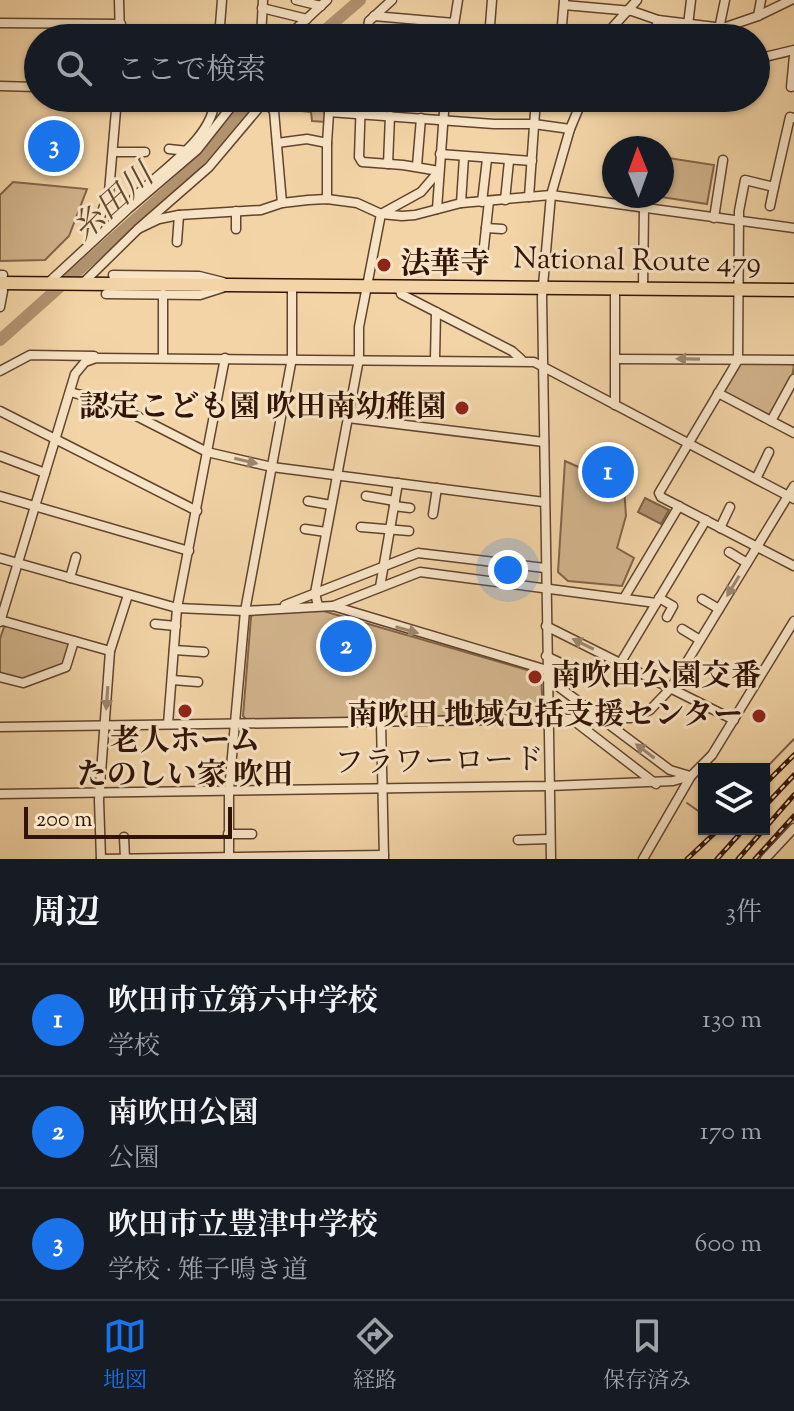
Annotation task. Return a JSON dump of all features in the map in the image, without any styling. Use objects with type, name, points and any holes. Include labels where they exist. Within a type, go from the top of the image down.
[{"type":"highway","name":"National Route 479","points":[[2,285],[794,290]]},
{"type":"street","points":[[0,23],[121,24],[119,0]]},
{"type":"street","points":[[220,24],[222,0]]},
{"type":"street","points":[[296,0],[324,3]]},
{"type":"street","points":[[368,24],[392,0]]},
{"type":"street","points":[[374,16],[454,23],[458,0]]},
{"type":"street","points":[[490,24],[492,0]]},
{"type":"street","points":[[616,24],[637,0]]},
{"type":"street","points":[[688,24],[691,0]]},
{"type":"street","points":[[720,24],[725,0]]},
{"type":"street","points":[[758,16],[761,0]]},
{"type":"street","points":[[735,24],[791,0]]},
{"type":"street","points":[[564,24],[564,2],[628,11],[682,24]]},
{"type":"street","points":[[301,24],[324,3]]},
{"type":"street","points":[[261,24],[262,4],[307,19]]},
{"type":"street","points":[[657,24],[658,20]]},
{"type":"street","points":[[770,57],[794,53],[791,87]]},
{"type":"street","points":[[0,86],[24,87]]},
{"type":"street","points":[[91,245],[105,209],[116,112]]},
{"type":"street","points":[[128,209],[132,199],[153,178],[188,151],[214,112]]},
{"type":"street","points":[[49,284],[128,209],[197,150],[227,112]]},
{"type":"street","points":[[80,284],[209,167],[256,112]]},
{"type":"street","points":[[274,112],[282,203]]},
{"type":"street","points":[[327,199],[329,112],[534,124],[570,129]]},
{"type":"street","points":[[360,112],[359,157],[362,162],[417,166],[439,171]]},
{"type":"street","points":[[437,209],[444,112]]},
{"type":"street","points":[[529,197],[535,112]]},
{"type":"street","points":[[551,859],[543,287],[551,195],[577,112]]},
{"type":"street","points":[[388,164],[390,116]]},
{"type":"street","points":[[770,206],[790,117],[794,118]]},
{"type":"street","points":[[417,166],[421,118]]},
{"type":"street","points":[[277,143],[307,139],[327,143]]},
{"type":"street","points":[[169,149],[188,151]]},
{"type":"street","points":[[113,152],[145,152]]},
{"type":"street","points":[[440,154],[532,161]]},
{"type":"street","points":[[782,154],[794,156]]},
{"type":"street","points":[[461,203],[464,157]]},
{"type":"street","points":[[483,255],[487,159]]},
{"type":"street","points":[[714,218],[723,160]]},
{"type":"street","points":[[505,200],[509,161]]},
{"type":"street","points":[[318,606],[315,593],[359,359],[359,327],[381,214],[421,192],[439,171]]},
{"type":"street","points":[[774,187],[745,180],[739,211],[738,360],[659,493],[794,566]]},
{"type":"street","points":[[138,229],[159,219],[179,215],[261,210],[282,203],[327,199],[357,203],[381,214],[415,215],[461,203],[551,195],[602,202]]},
{"type":"street","points":[[643,288],[644,208],[794,228]]},
{"type":"street","points":[[236,211],[236,229]]},
{"type":"street","points":[[177,242],[179,215]]},
{"type":"street","points":[[486,228],[502,229]]},
{"type":"street","points":[[113,275],[199,276],[231,285]]},
{"type":"street","points":[[0,307],[2,285]]},
{"type":"street","points":[[106,294],[200,295],[231,285]]},
{"type":"street","points":[[229,858],[229,790],[245,611],[292,358],[292,286]]},
{"type":"street","points":[[399,286],[401,294],[512,351],[521,360]]},
{"type":"street","points":[[615,288],[615,405]]},
{"type":"street","points":[[163,294],[163,358]]},
{"type":"street","points":[[435,359],[436,312]]},
{"type":"street","points":[[0,371],[30,355],[534,362],[791,497]]},
{"type":"street","points":[[110,651],[0,621],[75,374],[82,364],[92,358],[111,357]]},
{"type":"street","points":[[168,724],[177,608],[225,358]]},
{"type":"street","points":[[616,359],[794,360]]},
{"type":"street","points":[[771,421],[794,379]]},
{"type":"street","points":[[70,392],[111,403],[207,452],[272,467],[544,502]]},
{"type":"street","points":[[718,393],[794,433]]},
{"type":"street","points":[[0,411],[197,511]]},
{"type":"street","points":[[348,418],[544,442]]},
{"type":"street","points":[[756,479],[769,452]]},
{"type":"street","points":[[0,456],[45,473]]},
{"type":"street","points":[[380,587],[398,483]]},
{"type":"street","points":[[0,727],[631,718],[650,710],[671,688],[791,497],[794,486]]},
{"type":"street","points":[[433,514],[437,488]]},
{"type":"street","points":[[0,496],[189,551]]},
{"type":"street","points":[[366,496],[410,508]]},
{"type":"street","points":[[308,501],[331,505]]},
{"type":"street","points":[[624,598],[679,506]]},
{"type":"street","points":[[720,528],[730,507]]},
{"type":"street","points":[[621,662],[706,520]]},
{"type":"street","points":[[361,527],[409,531]]},
{"type":"street","points":[[305,529],[326,532]]},
{"type":"street","points":[[729,552],[747,563]]},
{"type":"street","points":[[278,608],[418,553],[545,568]]},
{"type":"street","points":[[70,578],[76,557]]},
{"type":"street","points":[[0,558],[177,608],[245,611],[333,606],[547,674],[602,720],[673,772],[691,776]]},
{"type":"street","points":[[333,606],[420,572],[658,600],[673,606],[667,617]]},
{"type":"street","points":[[128,595],[110,651],[99,792],[101,859],[384,857],[381,722]]},
{"type":"street","points":[[702,599],[719,609]]},
{"type":"street","points":[[643,859],[691,776],[712,755],[794,621]]},
{"type":"street","points":[[155,624],[176,626]]},
{"type":"street","points":[[546,626],[734,720]]},
{"type":"street","points":[[682,629],[700,640]]},
{"type":"street","points":[[0,677],[23,683],[66,667],[74,641]]},
{"type":"street","points":[[174,650],[204,652]]},
{"type":"street","points":[[546,656],[578,671]]},
{"type":"street","points":[[172,680],[198,682]]},
{"type":"street","points":[[573,720],[656,784]]},
{"type":"street","name":"フラワーロード","points":[[0,794],[656,784],[691,776]]},
{"type":"street","points":[[765,859],[793,831]]},
{"type":"street","points":[[228,834],[252,834]]},
{"type":"street","points":[[124,837],[125,858]]},
{"type":"street","points":[[518,840],[550,839]]},
{"type":"shaded area","points":[[311,112],[327,112],[326,122],[312,121]]},
{"type":"shaded area","points":[[674,159],[714,165],[707,204],[674,199]]},
{"type":"shaded area","points":[[13,182],[87,189],[69,236],[45,260],[0,261],[0,195]]},
{"type":"shaded area","points":[[791,363],[794,366],[791,382],[772,415],[767,416],[725,393],[724,389],[740,364]]},
{"type":"shaded area","points":[[565,461],[624,487],[626,516],[617,548],[634,558],[622,586],[568,581],[558,572]]},
{"type":"shaded area","points":[[645,498],[669,510],[661,524],[638,512]]},
{"type":"shaded area","points":[[320,610],[541,674],[543,713],[246,719],[243,716],[253,614]]},
{"type":"shaded area","points":[[8,625],[67,642],[69,646],[64,664],[22,680],[0,674],[0,639],[4,627]]},
{"type":"waterway","name":"糸田川","points":[[332,24],[360,0]]},
{"type":"waterway","name":"糸田川","points":[[0,340],[192,169],[241,112]]},
{"type":"waterway","points":[[770,764],[794,739]]},
{"type":"waterway","points":[[687,803],[698,811]]},
{"type":"railway","points":[[770,779],[794,755]]},
{"type":"railway","points":[[770,801],[794,775]]},
{"type":"railway","points":[[738,859],[794,795]]},
{"type":"railway","points":[[755,859],[794,816]]},
{"type":"railway","points":[[687,859],[713,835]]},
{"type":"railway","points":[[717,859],[739,835]]},
{"type":"place","name":"吹田市立豊津中学校","points":[[54,146]]},
{"type":"place","name":"法華寺","points":[[384,265]]},
{"type":"place","name":"認定こども園 吹田南幼稚園","points":[[462,408]]},
{"type":"place","name":"吹田市立第六中学校","points":[[608,472]]},
{"type":"place","name":"南吹田公園","points":[[346,646]]},
{"type":"place","name":"南吹田公園交番","points":[[535,677]]},
{"type":"place","name":"老人ホーム たのしい家 吹田","points":[[185,711]]},
{"type":"place","name":"南吹田 地域包括支援センター","points":[[759,716]]}]
